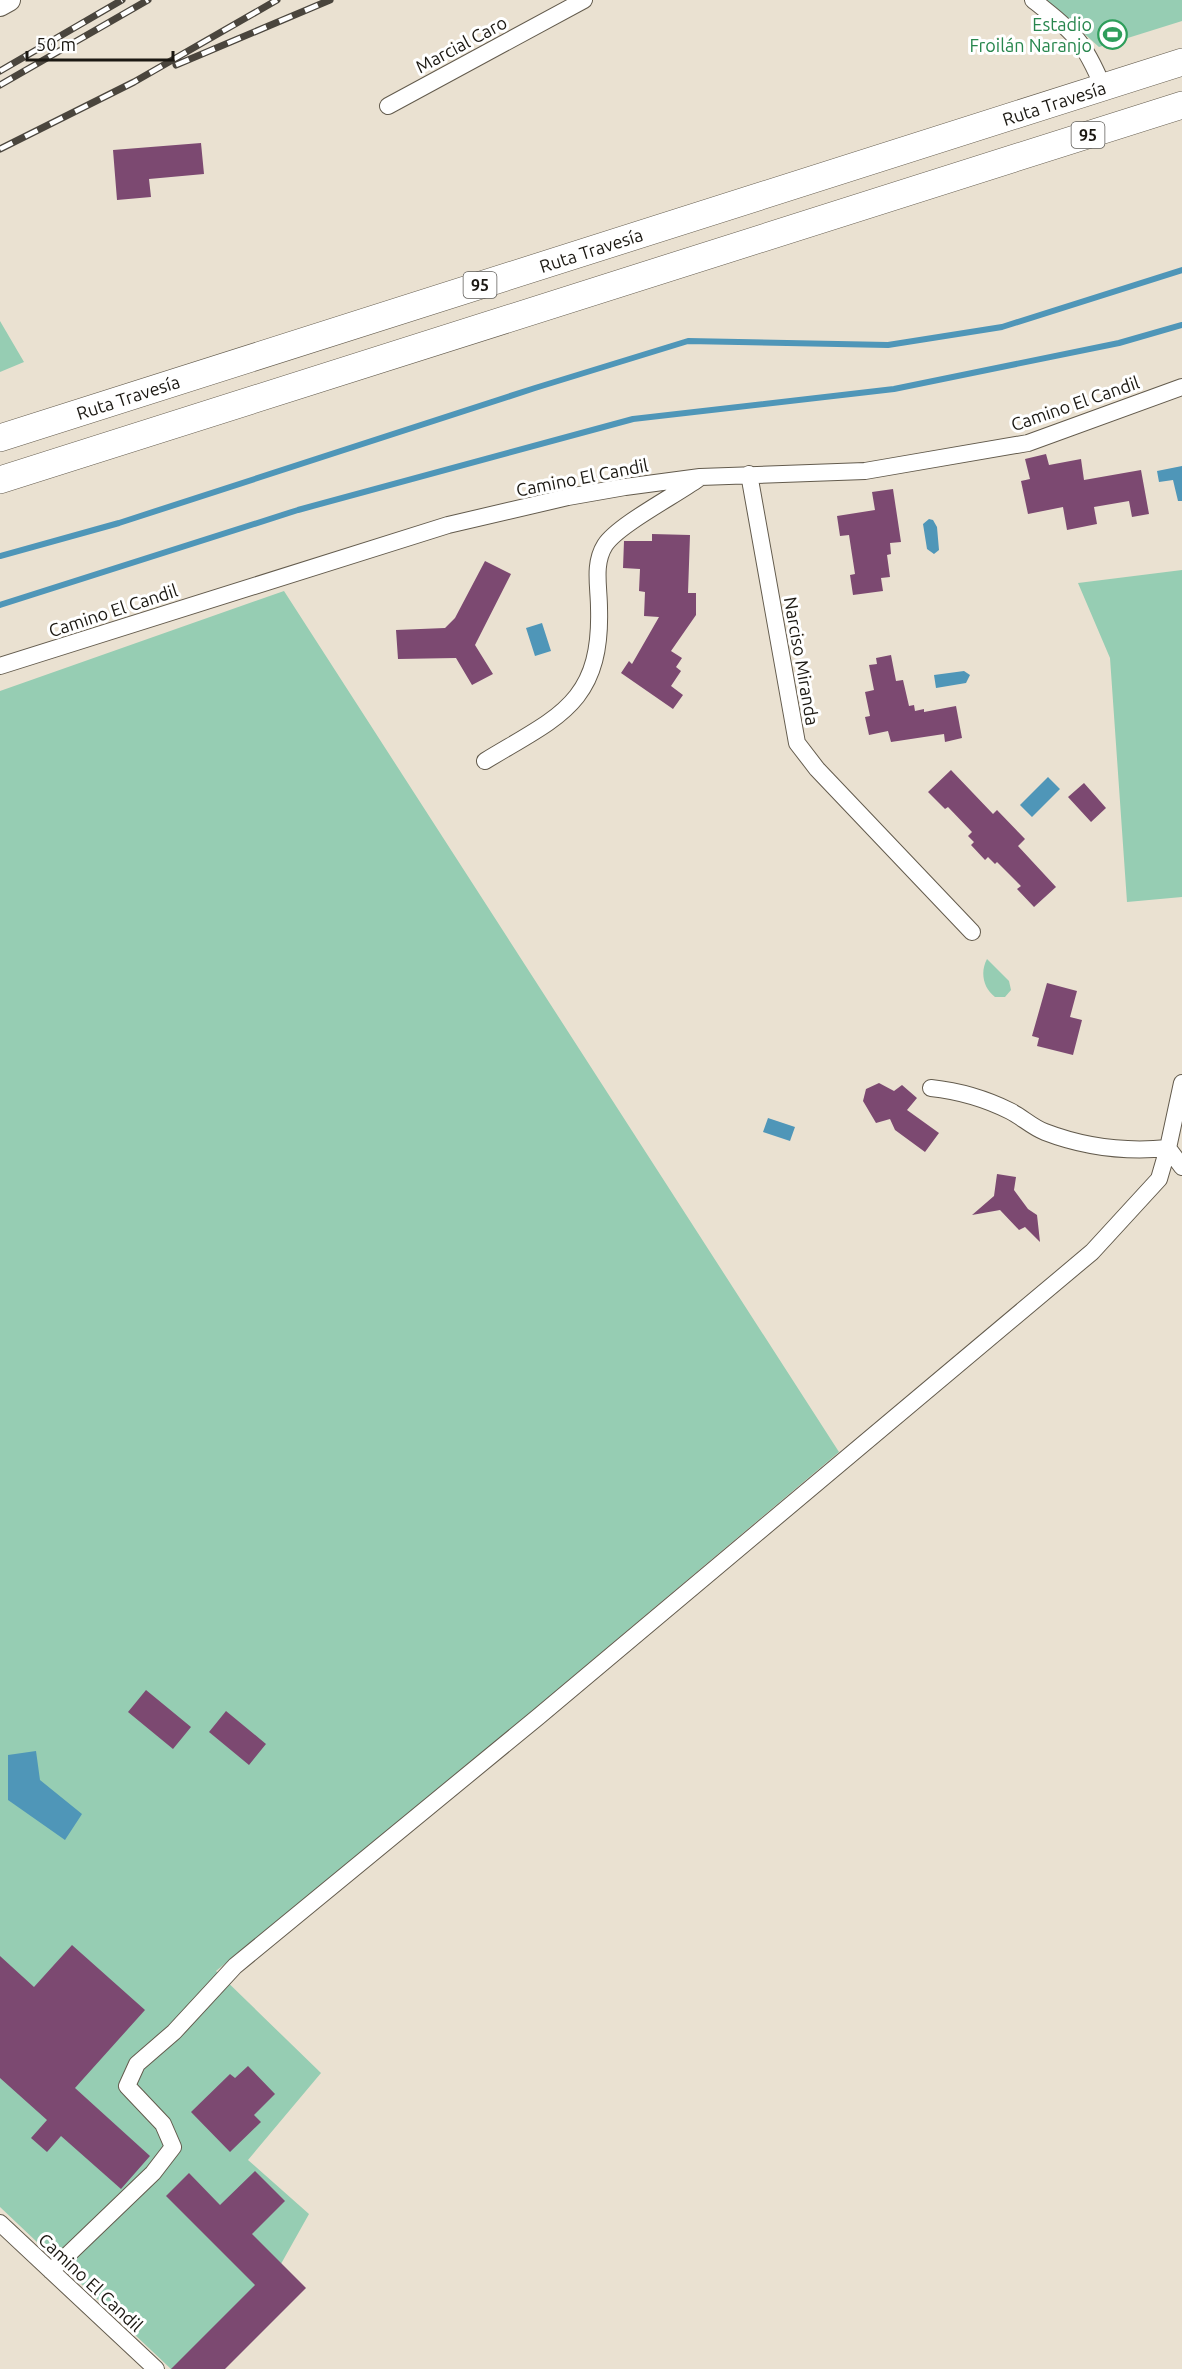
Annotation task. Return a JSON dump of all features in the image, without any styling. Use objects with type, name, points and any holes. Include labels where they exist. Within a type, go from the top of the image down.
[{"type":"highway","name":"Ruta Travesía","points":[[0,438],[1182,62]]},
{"type":"highway","name":"95","points":[[0,480],[1182,105]]},
{"type":"main road","points":[[0,5],[9,0]]},
{"type":"street","name":"Marcial Caro","points":[[388,106],[584,0]]},
{"type":"street","points":[[1033,0],[1077,36],[1090,57],[1103,87]]},
{"type":"street","name":"Camino El Candil","points":[[0,666],[448,525],[568,497],[700,477],[865,471],[1028,443],[1182,387]]},
{"type":"street","name":"Narciso Miranda","points":[[749,474],[797,743],[817,769],[972,932]]},
{"type":"street","points":[[485,761],[563,713],[584,686],[599,642],[597,567],[609,539],[624,526],[700,477]]},
{"type":"street","points":[[51,2271],[153,2173],[173,2147],[163,2124],[128,2086],[137,2064],[174,2032],[235,1966],[538,1718],[1092,1252],[1159,1179],[1182,1083]]},
{"type":"street","points":[[931,1088],[960,1091],[981,1098],[1012,1112],[1044,1132],[1070,1140],[1133,1150],[1168,1148]]},
{"type":"street","points":[[1168,1148],[1182,1167]]},
{"type":"street","name":"Camino El Candil","points":[[0,2223],[156,2369]]},
{"type":"green space","name":"Estadio Froilán Naranjo","points":[[1047,0],[1182,0],[1182,21],[1099,47]]},
{"type":"green space","points":[[0,321],[24,362],[0,372]]},
{"type":"green space","points":[[1182,570],[1182,897],[1127,902],[1110,658],[1078,583]]},
{"type":"green space","points":[[284,591],[839,1452],[405,1818],[216,1971],[321,2073],[248,2160],[309,2214],[222,2369],[171,2369],[0,2207],[0,691]]},
{"type":"green space","points":[[987,959],[1009,981],[1011,990],[1005,997],[995,997],[985,984],[983,974]]},
{"type":"water","points":[[1182,466],[1182,501],[1178,501],[1173,480],[1159,482],[1157,471]]},
{"type":"water","points":[[929,519],[933,520],[937,527],[939,550],[934,554],[927,549],[923,524]]},
{"type":"water","points":[[542,623],[551,651],[535,656],[526,628]]},
{"type":"water","points":[[964,671],[970,675],[966,683],[936,688],[934,675]]},
{"type":"water","points":[[1048,777],[1060,789],[1032,817],[1020,805]]},
{"type":"water","points":[[768,1118],[795,1127],[790,1141],[763,1132]]},
{"type":"water","points":[[36,1751],[40,1780],[82,1814],[65,1840],[8,1800],[8,1755]]},
{"type":"building","points":[[201,143],[204,174],[149,179],[151,197],[117,200],[113,150]]},
{"type":"building","points":[[1046,454],[1049,465],[1081,459],[1084,480],[1141,470],[1149,514],[1132,517],[1129,501],[1094,507],[1097,524],[1067,530],[1063,507],[1028,514],[1021,481],[1030,479],[1025,459]]},
{"type":"building","points":[[893,489],[901,542],[890,543],[891,554],[887,555],[890,577],[881,578],[883,591],[853,595],[850,575],[855,574],[849,535],[840,536],[837,516],[875,510],[872,492]]},
{"type":"building","points":[[652,534],[690,535],[688,593],[696,593],[696,615],[671,651],[682,658],[676,667],[681,671],[671,686],[683,695],[673,709],[621,673],[629,661],[632,664],[659,617],[644,616],[645,592],[639,591],[640,569],[623,568],[624,541],[652,541]]},
{"type":"building","points":[[485,561],[511,574],[475,645],[493,674],[472,685],[456,658],[398,659],[396,630],[445,628],[455,618]]},
{"type":"building","points":[[891,655],[896,681],[903,680],[909,706],[914,705],[915,711],[924,709],[924,712],[956,706],[962,738],[945,742],[944,734],[891,742],[888,731],[869,735],[865,717],[870,716],[865,692],[874,690],[869,665],[877,664],[876,658]]},
{"type":"building","points":[[951,770],[993,814],[997,810],[1025,839],[1018,846],[1056,887],[1034,907],[1017,889],[1021,886],[997,862],[995,864],[988,857],[985,860],[971,845],[974,842],[968,836],[972,832],[948,807],[945,809],[928,792]]},
{"type":"building","points":[[1084,783],[1106,808],[1091,822],[1068,797]]},
{"type":"building","points":[[1047,983],[1077,991],[1070,1017],[1082,1020],[1073,1055],[1037,1046],[1039,1038],[1032,1036]]},
{"type":"building","points":[[879,1083],[894,1091],[902,1085],[917,1098],[907,1110],[939,1133],[925,1152],[895,1130],[890,1119],[876,1123],[863,1101],[866,1089]]},
{"type":"building","points":[[997,1174],[1016,1177],[1014,1190],[1028,1209],[1037,1215],[1040,1242],[1025,1227],[1019,1230],[1000,1210],[972,1215],[994,1196]]},
{"type":"building","points":[[146,1690],[191,1727],[173,1749],[128,1712]]},
{"type":"building","points":[[226,1711],[266,1744],[249,1765],[209,1732]]},
{"type":"building","points":[[72,1945],[145,2010],[75,2088],[150,2156],[121,2189],[61,2136],[47,2152],[31,2138],[47,2120],[0,2078],[0,1956],[34,1987]]},
{"type":"building","points":[[248,2066],[275,2094],[254,2115],[261,2122],[230,2152],[191,2112],[230,2074],[235,2078]]},
{"type":"building","points":[[255,2171],[285,2201],[252,2234],[306,2288],[225,2369],[171,2369],[255,2285],[166,2196],[189,2173],[220,2205]]},
{"type":"waterway","points":[[0,556],[119,523],[535,388],[688,341],[888,345],[1002,327],[1182,270]]},
{"type":"waterway","points":[[0,605],[298,510],[633,419],[894,389],[1119,343],[1182,325]]},
{"type":"railway","points":[[0,71],[122,0]]},
{"type":"railway","points":[[0,85],[148,0]]},
{"type":"railway","points":[[0,149],[134,82],[277,0]]},
{"type":"railway","points":[[176,65],[330,0]]},
{"type":"place","name":"Estadio Froilán Naranjo","points":[[1113,34]]}]
